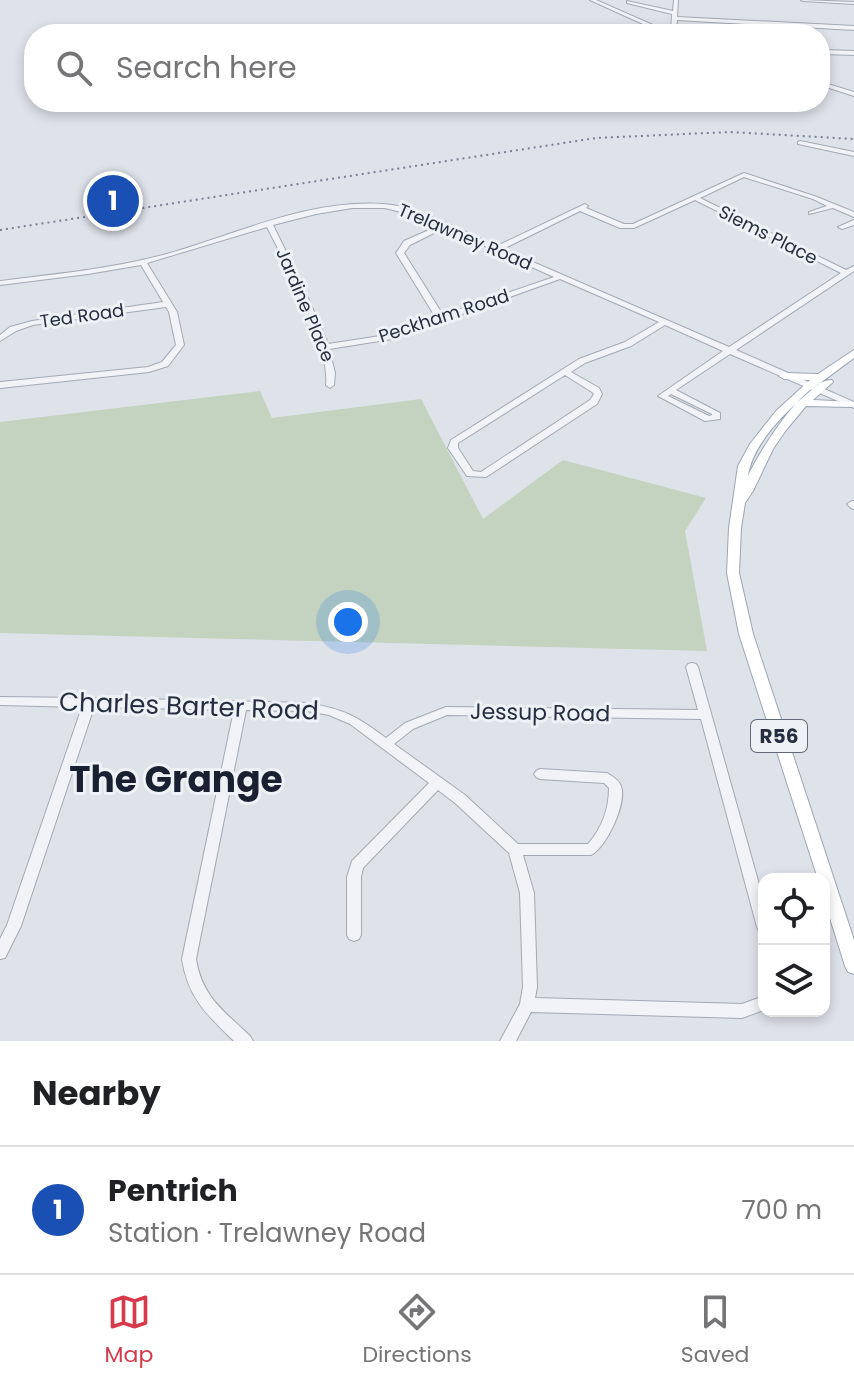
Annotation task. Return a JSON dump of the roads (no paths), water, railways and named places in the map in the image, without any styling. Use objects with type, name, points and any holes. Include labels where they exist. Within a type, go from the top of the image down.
[{"type":"main road","name":"R56","points":[[741,500],[769,448],[821,377],[854,353]]},
{"type":"main road","name":"R56","points":[[854,363],[780,413],[756,444],[744,466],[735,528],[733,573],[746,634],[854,966]]},
{"type":"main road","points":[[784,376],[821,377]]},
{"type":"main road","points":[[803,403],[853,404]]},
{"type":"street","points":[[592,0],[645,24]]},
{"type":"street","points":[[674,24],[676,0]]},
{"type":"street","points":[[803,0],[854,3]]},
{"type":"street","points":[[629,2],[644,4],[675,19],[776,24]]},
{"type":"street","points":[[661,24],[675,19]]},
{"type":"street","points":[[830,27],[854,28]]},
{"type":"street","points":[[830,52],[854,53]]},
{"type":"street","points":[[830,86],[854,94]]},
{"type":"street","points":[[800,143],[854,154]]},
{"type":"street","name":"Siems Place","points":[[697,199],[744,175],[833,206]]},
{"type":"street","points":[[497,249],[583,208],[631,226],[697,199]]},
{"type":"street","name":"Siems Place","points":[[697,199],[850,271]]},
{"type":"street","name":"Trelawney Road","points":[[0,283],[143,263],[324,211],[366,204],[401,208],[853,404]]},
{"type":"street","points":[[811,213],[833,206],[854,215]]},
{"type":"street","points":[[842,227],[854,222]]},
{"type":"street","name":"Jardine Place","points":[[270,226],[326,347],[333,372],[330,385]]},
{"type":"street","points":[[441,319],[400,253],[407,243],[444,226]]},
{"type":"street","points":[[0,385],[149,369],[165,364],[180,345],[173,312],[143,263]]},
{"type":"street","points":[[670,390],[716,413],[717,417],[708,419],[663,398],[670,390],[728,350],[850,271]]},
{"type":"street","name":"Peckham Road","points":[[326,347],[389,337],[560,277]]},
{"type":"street","name":"Ted Road","points":[[0,339],[13,329],[32,323],[168,304]]},
{"type":"street","points":[[567,373],[596,390],[597,398],[483,475],[470,474],[453,448],[454,442],[593,355],[628,344],[665,322]]},
{"type":"street","points":[[692,667],[758,906]]},
{"type":"street","name":"Charles Barter Road","points":[[0,701],[307,707],[331,711],[354,721],[489,823],[515,850],[527,893],[530,942],[527,1005],[508,1041]]},
{"type":"street","points":[[0,953],[14,926],[90,701]]},
{"type":"street","points":[[241,706],[189,959],[190,979],[197,994],[245,1041]]},
{"type":"street","name":"Jessup Road","points":[[386,744],[419,721],[446,711],[704,715]]},
{"type":"street","points":[[515,850],[591,849],[599,843],[612,809],[615,786],[607,778],[540,774]]},
{"type":"street","points":[[354,935],[354,877],[357,865],[436,784]]},
{"type":"street","points":[[527,1005],[742,1011],[758,1005]]},
{"type":"railway","points":[[0,230],[596,138],[730,132],[854,139]]},
{"type":"place","name":"Pentrich","points":[[113,201]]},
{"type":"district","name":"The Grange","points":[[176,779]]}]
